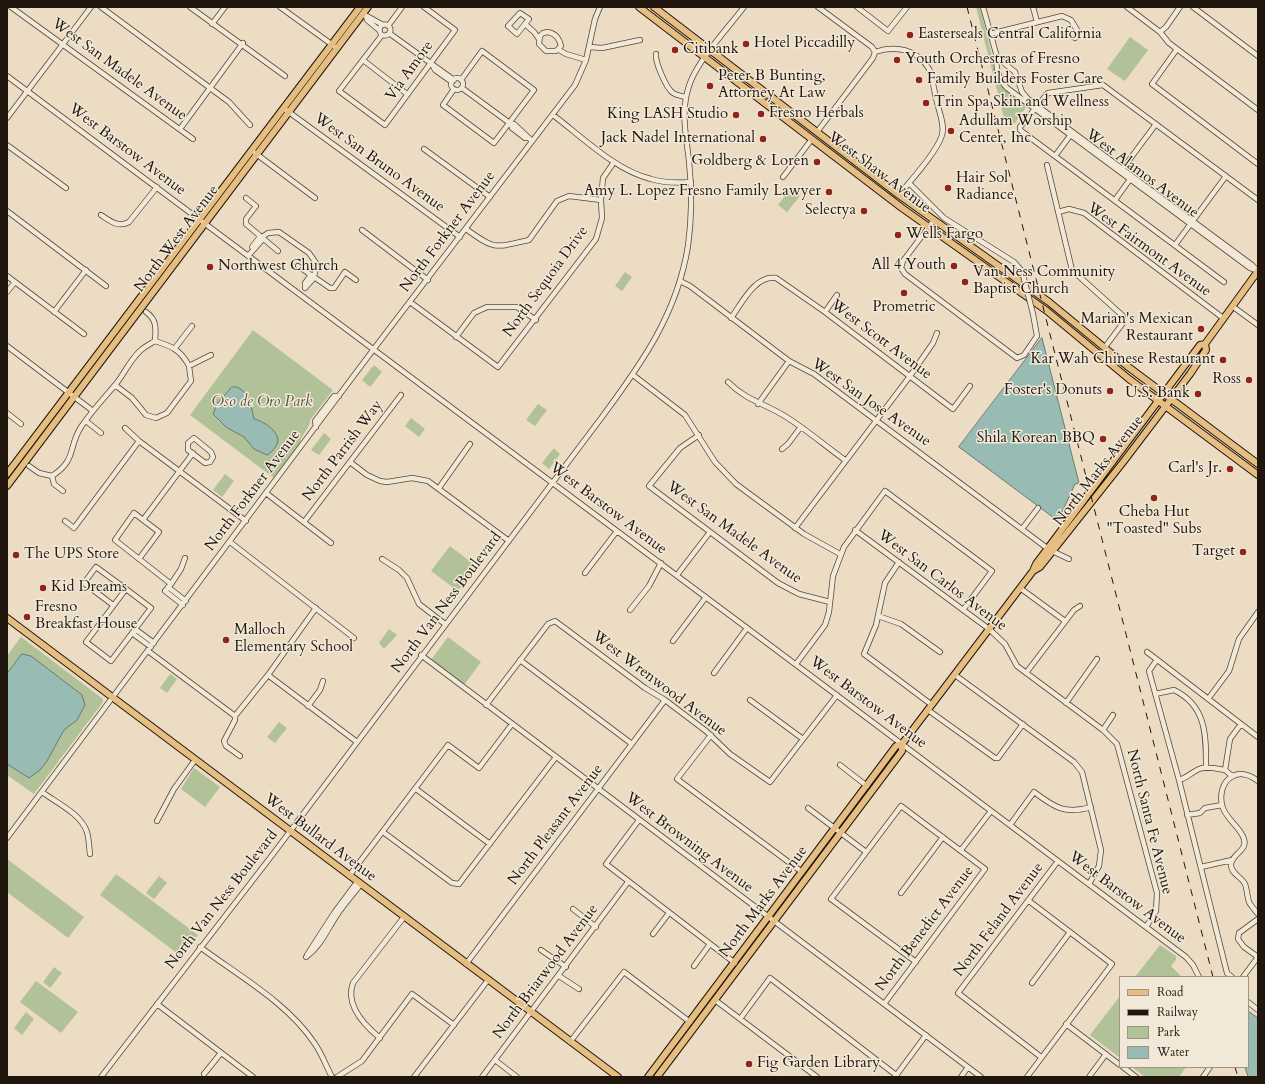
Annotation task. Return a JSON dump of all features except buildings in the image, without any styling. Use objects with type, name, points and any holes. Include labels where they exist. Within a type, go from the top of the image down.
[{"type":"main road","name":"North West Avenue","points":[[254,152],[289,112],[360,7]]},
{"type":"main road","name":"North West Avenue","points":[[7,474],[202,221],[254,152],[283,108],[368,7]]},
{"type":"main road","name":"West Shaw Avenue","points":[[639,7],[709,54],[817,132],[899,195],[1038,294],[1165,394],[1258,464]]},
{"type":"main road","name":"West Shaw Avenue","points":[[654,7],[767,104],[812,139],[929,227],[1047,311],[1118,371],[1258,475]]},
{"type":"main road","points":[[767,104],[786,114],[811,133],[817,132]]},
{"type":"main road","points":[[812,139],[815,136],[860,166]]},
{"type":"main road","points":[[860,176],[868,177],[892,196],[899,195]]},
{"type":"main road","name":"North West Avenue","points":[[7,486],[74,397],[202,221]]},
{"type":"main road","name":"North Marks Avenue","points":[[1050,550],[1126,445],[1200,346],[1205,344],[1258,271]]},
{"type":"main road","name":"North Marks Avenue","points":[[657,1077],[715,1000],[802,872],[896,746],[902,744],[1033,571],[1036,564],[1050,550],[1105,485],[1166,407],[1206,350],[1205,344]]},
{"type":"main road","points":[[7,479],[34,438]]},
{"type":"main road","points":[[1208,438],[1231,450],[1258,469]]},
{"type":"main road","points":[[1105,485],[1112,470],[1126,452],[1126,445]]},
{"type":"main road","name":"West Bullard Avenue","points":[[7,618],[359,884],[618,1077]]},
{"type":"main road","name":"North Marks Avenue","points":[[648,1077],[724,976],[841,833],[902,751],[902,744]]},
{"type":"main road","points":[[715,1000],[715,994],[724,982],[724,976]]},
{"type":"main road","points":[[689,1034],[689,1028],[694,1021],[692,1019]]},
{"type":"street","name":"West San Madele Avenue","points":[[11,7],[193,139]]},
{"type":"street","points":[[7,118],[91,7]]},
{"type":"street","points":[[101,7],[235,107],[250,125]]},
{"type":"street","points":[[190,7],[212,24],[243,44],[285,76]]},
{"type":"street","points":[[212,24],[225,7]]},
{"type":"street","points":[[280,7],[334,47]]},
{"type":"street","points":[[287,12],[291,7]]},
{"type":"street","points":[[402,7],[385,25],[362,60],[407,94]]},
{"type":"street","name":"Via Amore","points":[[362,60],[339,91],[385,125],[407,94],[431,65],[455,30],[424,7]]},
{"type":"street","name":"North Forkner Avenue","points":[[7,838],[9,832],[42,792],[373,350],[466,230],[531,139],[553,115],[575,85],[586,60],[590,47],[594,19],[600,7]]},
{"type":"street","points":[[709,54],[744,7]]},
{"type":"street","points":[[819,7],[872,48],[875,52]]},
{"type":"street","points":[[857,7],[888,31],[908,7]]},
{"type":"street","points":[[983,7],[997,57]]},
{"type":"street","points":[[1033,7],[1037,22]]},
{"type":"street","points":[[1127,7],[1160,32],[1177,50],[1258,110]]},
{"type":"street","points":[[1160,32],[1166,27],[1180,7]]},
{"type":"street","points":[[1193,7],[1258,56]]},
{"type":"street","points":[[364,12],[381,33]]},
{"type":"street","points":[[520,13],[529,19],[525,24],[517,34],[508,26],[520,13]]},
{"type":"street","points":[[990,34],[1058,16],[1068,18],[1080,35]]},
{"type":"street","points":[[371,20],[385,25],[390,29],[389,33]]},
{"type":"street","points":[[525,24],[534,32],[539,39],[541,47],[546,51],[550,52],[559,50],[566,54],[586,60]]},
{"type":"street","points":[[534,32],[551,33],[557,36],[561,46],[559,50]]},
{"type":"street","points":[[381,33],[389,33],[431,65],[437,67],[453,81],[454,89],[443,105],[494,143],[510,124],[534,90],[482,51],[461,80],[453,81]]},
{"type":"street","points":[[539,39],[543,33]]},
{"type":"street","points":[[1075,38],[1080,35],[1088,35]]},
{"type":"street","points":[[590,47],[603,48],[640,40]]},
{"type":"street","points":[[180,129],[243,44]]},
{"type":"street","points":[[875,52],[884,49],[900,49],[913,52],[921,59],[929,70],[943,132],[940,142],[899,195]]},
{"type":"street","points":[[1177,50],[1152,84],[1258,164]]},
{"type":"street","points":[[817,132],[873,58],[875,52]]},
{"type":"street","points":[[656,54],[655,59],[669,89],[673,93],[686,97]]},
{"type":"street","name":"North Van Ness Boulevard","points":[[101,1077],[290,831],[553,483],[633,375],[662,328],[680,281],[690,229],[691,182],[683,120],[686,97],[693,76],[709,54]]},
{"type":"street","name":"West Alamos Avenue","points":[[997,57],[1015,72],[1022,92],[1036,107]]},
{"type":"street","name":"West Alamos Avenue","points":[[997,57],[996,62],[1001,80],[1006,88],[1036,107],[1250,268],[1258,271]]},
{"type":"street","name":"West Barstow Avenue","points":[[7,76],[1058,861],[1193,965],[1198,976]]},
{"type":"street","points":[[461,80],[463,85],[462,88]]},
{"type":"street","points":[[1224,282],[1020,130],[1020,127],[1048,93],[1103,85],[1258,200]]},
{"type":"street","points":[[454,89],[457,90],[462,88]]},
{"type":"street","points":[[462,88],[510,124],[512,128],[519,131],[525,138],[531,139]]},
{"type":"street","points":[[1017,96],[1022,92]]},
{"type":"street","name":"West San Bruno Avenue","points":[[283,108],[460,237]]},
{"type":"street","points":[[553,115],[614,162],[639,176],[673,183],[691,182]]},
{"type":"street","points":[[1121,171],[1156,124]]},
{"type":"street","points":[[1055,156],[1071,134]]},
{"type":"street","points":[[783,177],[812,139]]},
{"type":"street","points":[[7,145],[66,188]]},
{"type":"street","points":[[424,149],[490,197]]},
{"type":"street","points":[[254,152],[315,198]]},
{"type":"street","name":"North Sequoia Drive","points":[[456,337],[498,367],[536,320],[596,239],[602,218],[601,200],[603,178],[614,162]]},
{"type":"street","points":[[1047,165],[1072,270],[1123,316],[1123,323],[1105,347]]},
{"type":"street","points":[[1175,245],[1226,176]]},
{"type":"street","points":[[1115,200],[1131,178]]},
{"type":"street","points":[[909,183],[944,218],[1014,262],[1022,271],[1037,336],[1024,355],[1020,358],[1013,356],[903,272],[901,266],[903,261],[934,220]]},
{"type":"street","points":[[101,214],[118,224],[123,225],[129,222],[157,187]]},
{"type":"street","points":[[466,230],[488,244],[500,246],[529,240],[557,202],[569,196],[601,200]]},
{"type":"street","points":[[246,198],[256,206],[245,224],[278,251]]},
{"type":"street","name":"West Fairmont Avenue","points":[[1058,212],[1070,210],[1084,214],[1223,318]]},
{"type":"street","points":[[7,212],[106,286]]},
{"type":"street","points":[[362,230],[428,280]]},
{"type":"street","points":[[248,256],[263,239],[262,237],[268,233],[279,232],[308,253],[316,263],[314,276]]},
{"type":"street","points":[[298,266],[332,289],[343,272],[356,280]]},
{"type":"street","points":[[54,312],[86,270]]},
{"type":"street","points":[[7,276],[84,334]]},
{"type":"street","points":[[300,294],[305,288],[305,283],[310,276],[314,276]]},
{"type":"street","name":"West Scott Avenue","points":[[731,318],[755,285],[769,277],[782,281],[954,409],[970,386]]},
{"type":"street","name":"West San Jose Avenue","points":[[680,281],[690,286],[789,360],[814,374],[1050,550],[1069,559]]},
{"type":"street","points":[[7,292],[15,282]]},
{"type":"street","points":[[825,312],[837,295]]},
{"type":"street","points":[[410,302],[456,337],[474,313],[487,307],[517,307],[536,320]]},
{"type":"street","points":[[1232,306],[1258,325]]},
{"type":"street","points":[[146,312],[153,317],[156,326],[155,341]]},
{"type":"street","points":[[175,348],[192,326]]},
{"type":"street","points":[[795,528],[910,376],[933,343],[937,333]]},
{"type":"street","points":[[115,385],[132,398],[146,415],[156,418],[167,413],[191,381],[189,366],[184,356],[175,348],[155,341]]},
{"type":"street","points":[[29,466],[39,473],[52,476],[61,471],[71,457],[75,438],[86,421],[139,352],[155,341]]},
{"type":"street","points":[[7,346],[94,411]]},
{"type":"street","points":[[189,366],[211,355]]},
{"type":"street","points":[[758,404],[789,360]]},
{"type":"street","points":[[633,375],[678,408],[691,422],[707,450],[725,473],[795,528],[816,542],[840,554]]},
{"type":"street","points":[[728,382],[737,391],[758,404],[783,415],[846,460]]},
{"type":"street","name":"North Parrish Way","points":[[304,522],[401,395]]},
{"type":"street","points":[[7,413],[21,424]]},
{"type":"street","points":[[86,421],[101,433]]},
{"type":"street","points":[[125,428],[139,441],[246,520]]},
{"type":"street","points":[[782,449],[788,444],[800,428]]},
{"type":"street","name":"West San Madele Avenue","points":[[699,435],[680,448],[649,486],[789,590],[810,598],[830,602]]},
{"type":"street","points":[[194,438],[211,452],[213,457],[210,462],[205,463],[193,453],[188,450],[187,446],[189,441],[194,438]]},
{"type":"street","points":[[65,521],[74,528],[139,441]]},
{"type":"street","points":[[439,488],[470,444]]},
{"type":"street","points":[[143,520],[193,453]]},
{"type":"street","points":[[350,462],[367,475],[380,481],[417,478],[428,482],[439,488],[509,541]]},
{"type":"street","points":[[52,476],[54,484],[63,491]]},
{"type":"street","points":[[796,664],[822,630],[827,618],[833,576],[840,554],[855,530],[885,490],[992,570],[963,610]]},
{"type":"street","points":[[266,493],[331,543]]},
{"type":"street","points":[[1022,529],[1038,508]]},
{"type":"street","points":[[139,559],[159,532],[134,514],[114,540],[139,559],[184,603]]},
{"type":"street","name":"West San Carlos Avenue","points":[[855,530],[989,629],[1005,644],[1012,659],[1026,674],[1102,730],[1117,744]]},
{"type":"street","points":[[585,573],[617,531]]},
{"type":"street","points":[[677,575],[710,532]]},
{"type":"street","points":[[230,542],[354,638]]},
{"type":"street","points":[[168,587],[181,569],[185,558]]},
{"type":"street","points":[[382,558],[399,570],[407,578],[419,604],[445,624]]},
{"type":"street","points":[[899,562],[884,583],[878,616],[864,654],[992,756],[998,758],[1023,724]]},
{"type":"street","points":[[630,610],[649,586],[661,563]]},
{"type":"street","points":[[113,605],[84,583],[96,566],[151,608],[111,661],[86,642],[126,589]]},
{"type":"street","points":[[1020,588],[1065,621]]},
{"type":"street","points":[[673,641],[706,597]]},
{"type":"street","points":[[1026,674],[1065,621],[1074,610],[1080,606]]},
{"type":"street","points":[[240,756],[226,746],[224,741],[235,720],[235,716],[268,675],[316,608]]},
{"type":"street","points":[[1208,699],[1229,671],[1239,639],[1258,612]]},
{"type":"street","points":[[878,616],[901,624],[940,652]]},
{"type":"street","name":"West Wrenwood Avenue","points":[[520,660],[548,624],[552,620],[557,622],[645,688],[665,700],[711,735],[730,754],[770,782],[802,740]]},
{"type":"street","points":[[714,673],[747,628]]},
{"type":"street","points":[[134,631],[151,647],[235,716]]},
{"type":"street","points":[[1147,652],[1156,661],[1258,737]]},
{"type":"street","name":"West Browning Avenue","points":[[421,656],[981,1077]]},
{"type":"street","points":[[1066,703],[1097,659]]},
{"type":"street","points":[[486,704],[520,660],[632,744]]},
{"type":"street","points":[[1156,661],[1149,671],[1179,780],[1227,973],[1231,976]]},
{"type":"street","points":[[954,674],[1074,762],[1082,772],[1101,855],[1097,872],[1088,884]]},
{"type":"street","points":[[268,675],[357,742]]},
{"type":"street","points":[[308,706],[320,690],[323,681]]},
{"type":"street","points":[[1155,694],[1174,690],[1196,707],[1206,736],[1206,768]]},
{"type":"street","points":[[750,700],[802,740],[837,695]]},
{"type":"street","name":"North Pleasant Avenue","points":[[466,964],[665,700]]},
{"type":"street","points":[[1102,730],[1113,715]]},
{"type":"street","points":[[349,876],[448,745],[478,768],[512,724]]},
{"type":"street","points":[[1226,770],[1230,739],[1241,724]]},
{"type":"street","points":[[711,735],[677,779],[802,872]]},
{"type":"street","name":"North Santa Fe Avenue","points":[[1117,744],[1157,893],[1156,911],[1146,928]]},
{"type":"street","points":[[383,832],[452,884],[457,885],[461,883],[556,757]]},
{"type":"street","points":[[157,821],[174,789],[195,760]]},
{"type":"street","points":[[840,766],[867,786]]},
{"type":"street","points":[[1179,780],[1185,779],[1198,769],[1206,768],[1226,770],[1232,776]]},
{"type":"street","points":[[1201,867],[1232,860],[1243,848],[1244,838],[1226,816],[1222,805],[1222,790],[1226,781],[1232,776],[1243,774],[1258,781]]},
{"type":"street","points":[[416,789],[490,844]]},
{"type":"street","points":[[42,792],[74,815],[84,825],[87,833],[90,854]]},
{"type":"street","points":[[1010,825],[1034,792],[1054,806],[1065,810],[1076,811],[1091,807]]},
{"type":"street","points":[[1187,815],[1200,812],[1205,808],[1222,805]]},
{"type":"street","points":[[916,962],[831,899],[901,806],[961,850],[991,811]]},
{"type":"street","points":[[808,808],[866,852]]},
{"type":"street","points":[[639,820],[606,864],[735,963]]},
{"type":"street","points":[[901,893],[943,837]]},
{"type":"street","name":"North Benedict Avenue","points":[[884,1004],[985,869],[961,850]]},
{"type":"street","points":[[1232,860],[1231,865],[1233,872],[1245,883],[1250,904],[1258,914]]},
{"type":"street","name":"North Feland Avenue","points":[[1041,1057],[958,993],[1058,861]]},
{"type":"street","name":"North Briarwood Avenue","points":[[482,1077],[596,927],[628,882]]},
{"type":"street","points":[[317,943],[329,927],[340,908],[359,884]]},
{"type":"street","points":[[1026,1077],[1112,964],[1029,901]]},
{"type":"street","points":[[573,909],[596,927]]},
{"type":"street","points":[[653,934],[669,913]]},
{"type":"street","points":[[380,1038],[362,1021],[352,1001],[351,989],[357,978],[404,917]]},
{"type":"street","points":[[1244,976],[1258,957],[1244,947],[1238,939],[1239,933],[1258,919]]},
{"type":"street","points":[[1032,983],[1070,932]]},
{"type":"street","points":[[694,966],[710,944]]},
{"type":"street","points":[[200,947],[275,1002],[303,1029],[315,1044],[332,1077]]},
{"type":"street","points":[[541,950],[566,967]]},
{"type":"street","points":[[570,1042],[624,972],[692,1019]]},
{"type":"street","points":[[559,976],[579,989]]},
{"type":"street","points":[[740,1019],[770,978],[895,1076],[926,1035]]},
{"type":"street","points":[[414,1077],[488,980]]},
{"type":"street","points":[[337,1077],[362,1061],[412,994],[454,1025]]},
{"type":"street","points":[[715,1000],[817,1077]]},
{"type":"street","points":[[1256,1008],[1258,1002]]},
{"type":"street","points":[[157,1004],[253,1077]]},
{"type":"street","points":[[1066,1024],[1119,1064]]},
{"type":"street","points":[[204,1074],[221,1052]]},
{"type":"street","points":[[1089,1077],[1106,1054]]},
{"type":"street","points":[[495,1060],[517,1077]]},
{"type":"street","points":[[961,1077],[968,1067]]},
{"type":"street","points":[[1124,1068],[1136,1077]]},
{"type":"street","points":[[1203,1077],[1209,1068]]},
{"type":"green space","points":[[976,7],[980,7],[998,80],[1005,90],[1027,106],[1012,127],[1005,122]]},
{"type":"green space","points":[[1130,37],[1148,50],[1125,81],[1107,69]]},
{"type":"green space","points":[[790,189],[800,196],[787,212],[778,205]]},
{"type":"green space","points":[[625,272],[632,277],[622,291],[615,286]]},
{"type":"green space","name":"Oso de Oro Park","points":[[253,330],[333,390],[310,420],[309,426],[300,443],[274,478],[190,415]]},
{"type":"green space","points":[[374,365],[382,372],[370,387],[362,380]]},
{"type":"green space","points":[[538,404],[547,410],[535,426],[526,420]]},
{"type":"green space","points":[[411,418],[425,429],[419,437],[405,426]]},
{"type":"green space","points":[[324,433],[331,439],[319,455],[311,450]]},
{"type":"green space","points":[[554,448],[560,454],[549,469],[542,463]]},
{"type":"green space","points":[[225,474],[234,481],[222,497],[213,490]]},
{"type":"green space","points":[[450,546],[476,566],[458,591],[431,571]]},
{"type":"green space","points":[[389,629],[397,635],[384,649],[379,643]]},
{"type":"green space","points":[[21,637],[103,699],[103,702],[34,794],[7,775],[7,656]]},
{"type":"green space","points":[[448,637],[481,662],[464,685],[431,660]]},
{"type":"green space","points":[[170,674],[177,679],[167,693],[160,688]]},
{"type":"green space","points":[[279,722],[287,728],[275,743],[267,737]]},
{"type":"green space","points":[[194,768],[220,787],[205,807],[181,789]]},
{"type":"green space","points":[[7,859],[84,917],[68,938],[7,892]]},
{"type":"green space","points":[[116,874],[198,935],[182,957],[100,895]]},
{"type":"green space","points":[[159,876],[167,883],[154,899],[146,893]]},
{"type":"green space","points":[[1160,945],[1176,956],[1176,960],[1171,966],[1181,976],[1136,976]]},
{"type":"green space","points":[[54,967],[62,973],[50,988],[43,982]]},
{"type":"green space","points":[[36,981],[78,1012],[61,1033],[20,1002]]},
{"type":"green space","points":[[1119,997],[1119,1057],[1090,1035]]},
{"type":"green space","points":[[26,1012],[34,1019],[22,1035],[14,1028]]},
{"type":"green space","points":[[1133,1068],[1185,1068],[1179,1077],[1145,1077]]},
{"type":"water","points":[[1042,338],[1079,483],[1075,484],[1058,521],[959,447]]},
{"type":"water","points":[[232,387],[237,387],[245,393],[250,403],[254,419],[263,422],[275,433],[278,441],[273,450],[267,455],[254,449],[244,437],[226,427],[213,414],[217,404]]},
{"type":"water","points":[[22,654],[31,656],[82,695],[85,705],[77,720],[64,730],[47,761],[40,770],[29,778],[7,764],[7,674]]},
{"type":"water","points":[[1249,1012],[1258,1018],[1258,1077],[1248,1077],[1245,1068],[1249,1068]]},
{"type":"railway","points":[[967,7],[1213,976]]},
{"type":"railway","points":[[1235,1068],[1238,1077]]},
{"type":"place","name":"Easterseals Central California","points":[[910,35]]},
{"type":"place","name":"Hotel Piccadilly","points":[[746,44]]},
{"type":"place","name":"Citibank","points":[[675,50]]},
{"type":"place","name":"Youth Orchestras of Fresno","points":[[897,60]]},
{"type":"place","name":"Family Builders Foster Care","points":[[919,80]]},
{"type":"place","name":"Peter B Bunting, Attorney At Law","points":[[710,86]]},
{"type":"place","name":"Trin Spa Skin and Wellness","points":[[926,103]]},
{"type":"place","name":"Fresno Herbals","points":[[761,114]]},
{"type":"place","name":"King LASH Studio","points":[[736,115]]},
{"type":"place","name":"Adullam Worship Center, Inc","points":[[951,131]]},
{"type":"place","name":"Jack Nadel International","points":[[763,139]]},
{"type":"place","name":"Goldberg & Loren","points":[[817,162]]},
{"type":"place","name":"Hair Sol Radiance","points":[[948,188]]},
{"type":"place","name":"Amy L. Lopez Fresno Family Lawyer","points":[[829,192]]},
{"type":"place","name":"Selectya","points":[[864,211]]},
{"type":"place","name":"Wells Fargo","points":[[898,235]]},
{"type":"place","name":"All 4 Youth","points":[[954,266]]},
{"type":"place","name":"Northwest Church","points":[[210,267]]},
{"type":"place","name":"Van Ness Community Baptist Church","points":[[965,282]]},
{"type":"place","name":"Prometric","points":[[904,293]]},
{"type":"place","name":"Marian's Mexican Restaurant","points":[[1201,329]]},
{"type":"place","name":"Kar Wah Chinese Restaurant","points":[[1223,360]]},
{"type":"place","name":"Ross","points":[[1249,380]]},
{"type":"place","name":"Foster's Donuts","points":[[1110,391]]},
{"type":"place","name":"U.S. Bank","points":[[1198,394]]},
{"type":"place","name":"Shila Korean BBQ","points":[[1103,439]]},
{"type":"place","name":"Carl's Jr.","points":[[1230,469]]},
{"type":"place","name":"Cheba Hut \"Toasted\" Subs","points":[[1154,498]]},
{"type":"place","name":"Target","points":[[1243,552]]},
{"type":"place","name":"The UPS Store","points":[[16,555]]},
{"type":"place","name":"Kid Dreams","points":[[43,588]]},
{"type":"place","name":"Fresno Breakfast House","points":[[27,617]]},
{"type":"place","name":"Malloch Elementary School","points":[[226,640]]},
{"type":"place","name":"Fig Garden Library","points":[[749,1064]]}]
